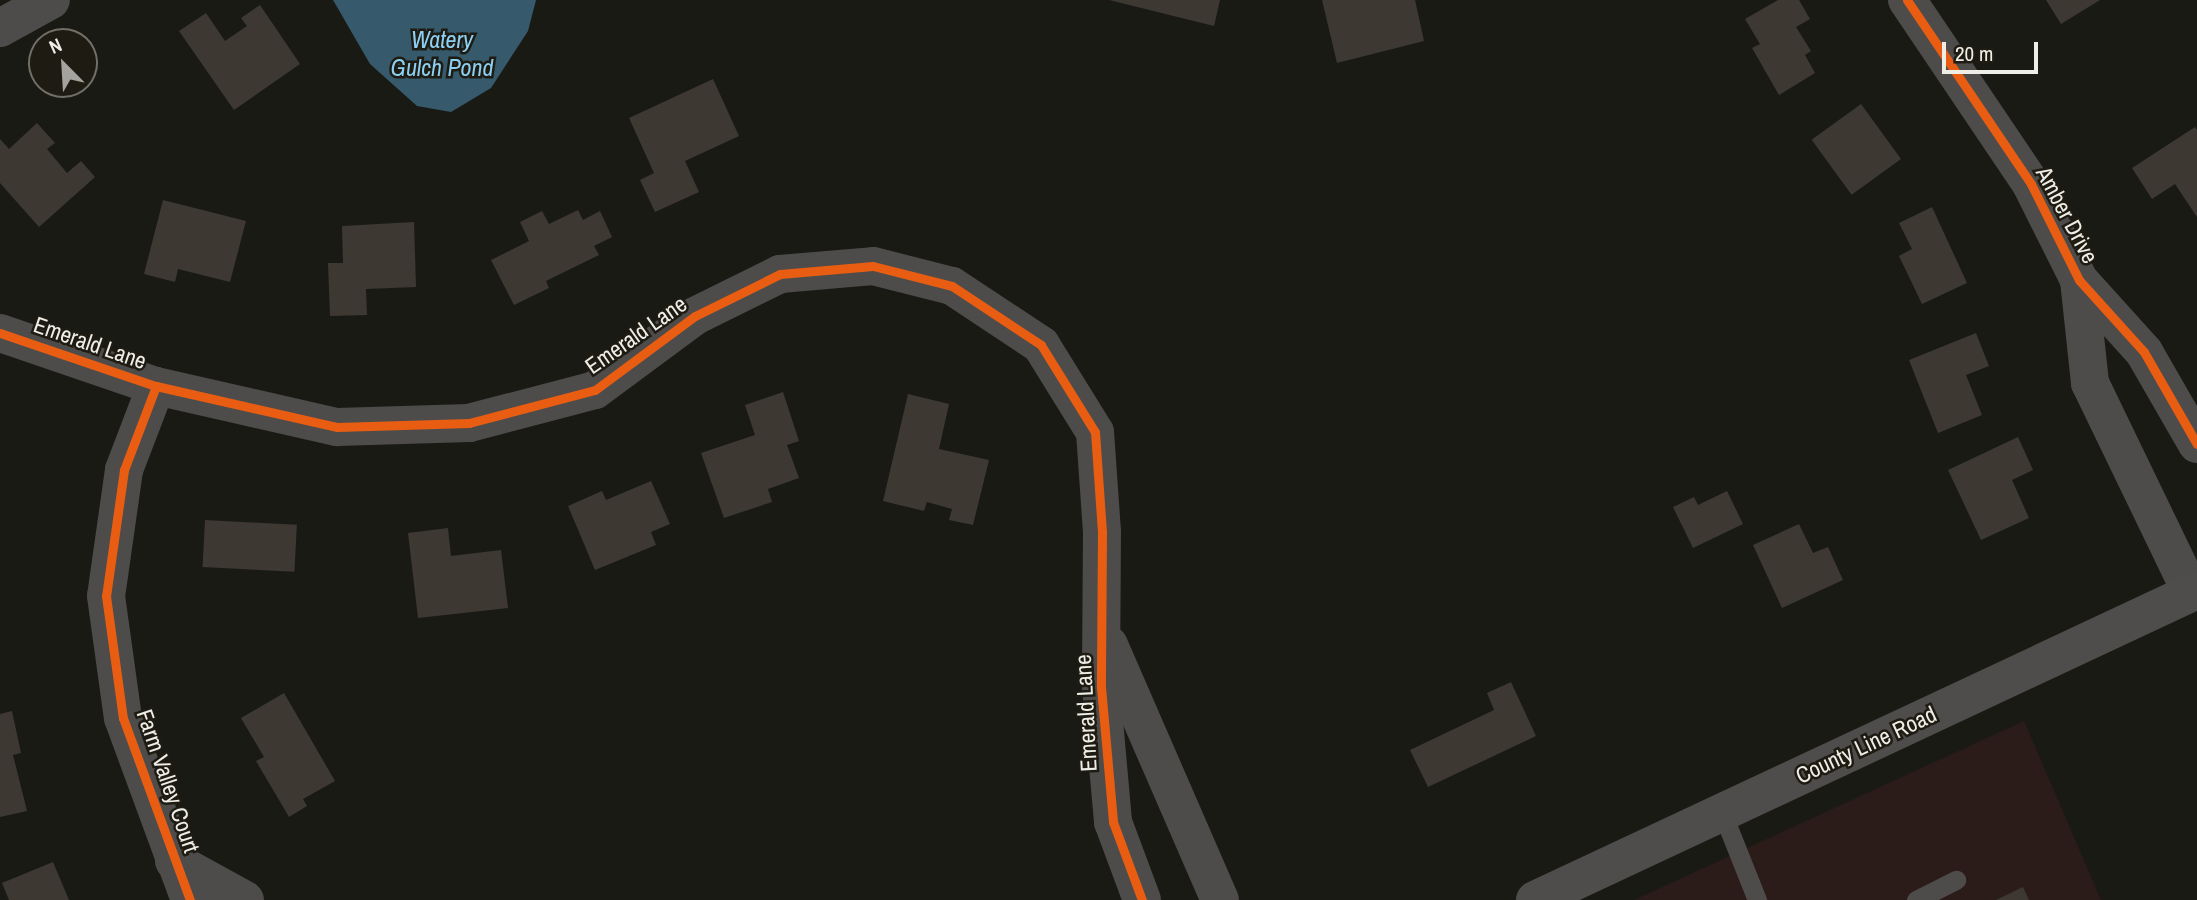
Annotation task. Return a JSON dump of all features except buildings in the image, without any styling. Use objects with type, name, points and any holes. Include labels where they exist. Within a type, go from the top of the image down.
[{"type":"main road","name":"County Line Road","points":[[1535,900],[2194,591]]},
{"type":"street","points":[[0,28],[51,0]]},
{"type":"street","name":"Amber Drive","points":[[1907,0],[2031,184],[2079,280],[2144,352],[2197,444]]},
{"type":"street","name":"Emerald Lane","points":[[0,333],[156,386],[337,426],[469,423],[595,390],[695,316],[780,274],[873,266],[952,286],[1041,345],[1095,432],[1102,532],[1101,687],[1113,822],[1142,900]]},
{"type":"street","name":"Amber Drive","points":[[2079,280],[2090,383],[2194,591]]},
{"type":"street","name":"Farm Valley Court","points":[[156,386],[124,470],[106,596],[123,718],[190,900]]},
{"type":"street","name":"Emerald Lane","points":[[1101,627],[1220,900]]},
{"type":"street","name":"Farm Valley Court","points":[[174,861],[245,900]]},
{"type":"lane","points":[[1722,812],[1757,900]]},
{"type":"lane","points":[[1916,900],[1956,880]]},
{"type":"shaded area","points":[[2024,721],[2101,900],[1634,900]]},
{"type":"water","name":"Watery Gulch Pond","points":[[333,0],[536,0],[528,31],[491,88],[451,112],[417,106],[370,64]]},
{"type":"cycle path","points":[[1907,0],[2031,184],[2079,280],[2144,352],[2197,444]]},
{"type":"cycle path","points":[[0,333],[156,386],[337,427],[469,423],[595,390],[695,316],[780,274],[873,266],[952,286],[1041,345],[1095,432],[1102,532],[1101,687],[1113,822],[1142,900]]},
{"type":"cycle path","points":[[156,386],[124,470],[106,596],[123,718],[190,900]]}]
